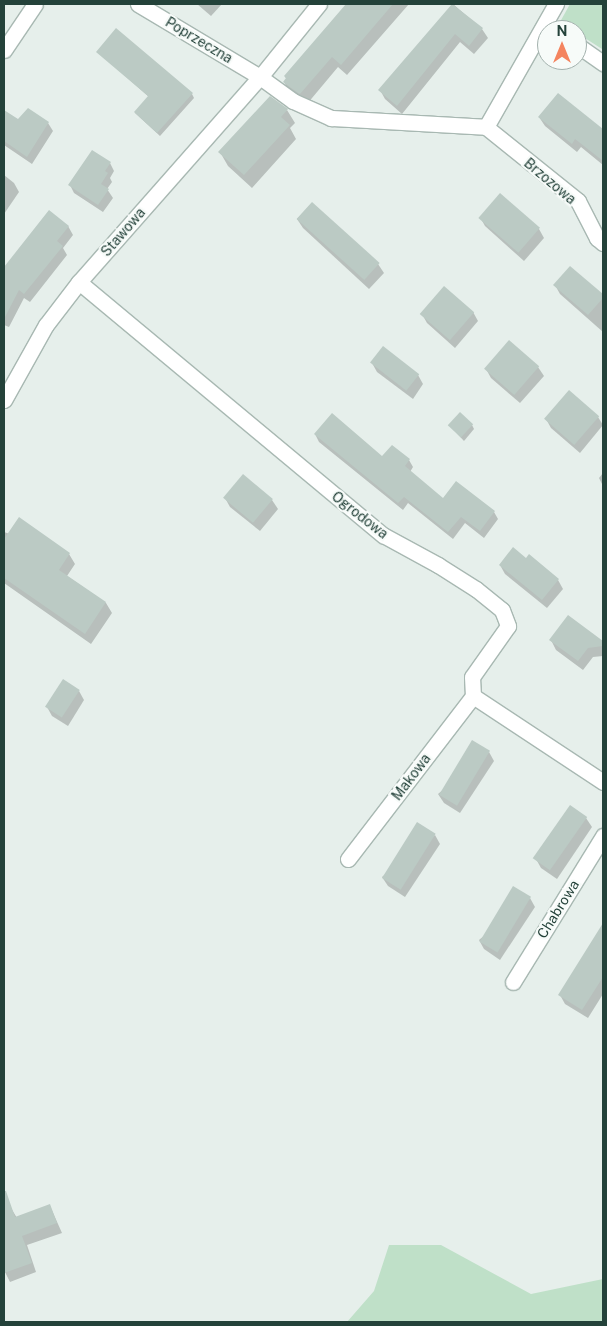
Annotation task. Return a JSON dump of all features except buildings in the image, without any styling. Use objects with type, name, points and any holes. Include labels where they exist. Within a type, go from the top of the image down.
[{"type":"street","points":[[4,50],[35,4]]},
{"type":"street","name":"Poprzeczna","points":[[138,4],[260,77]]},
{"type":"street","name":"Stawowa","points":[[4,400],[46,325],[79,282],[260,77],[320,4]]},
{"type":"street","points":[[551,20],[556,4]]},
{"type":"street","points":[[260,77],[293,101],[331,118],[486,127],[537,46]]},
{"type":"street","points":[[587,52],[603,63]]},
{"type":"street","name":"Brzozowa","points":[[486,127],[578,201],[597,238],[603,243]]},
{"type":"street","name":"Ogrodowa","points":[[79,282],[382,535],[438,565],[476,589],[502,610],[508,626],[472,678],[473,696]]},
{"type":"street","points":[[473,696],[603,782]]},
{"type":"street","name":"Makowa","points":[[348,859],[473,696]]},
{"type":"street","name":"Chabrowa","points":[[513,982],[603,836]]},
{"type":"green space","points":[[570,4],[603,4],[602,49],[587,39],[587,20],[561,20]]},
{"type":"green space","points":[[389,1245],[441,1245],[531,1294],[603,1279],[603,1322],[347,1322],[374,1291]]}]
